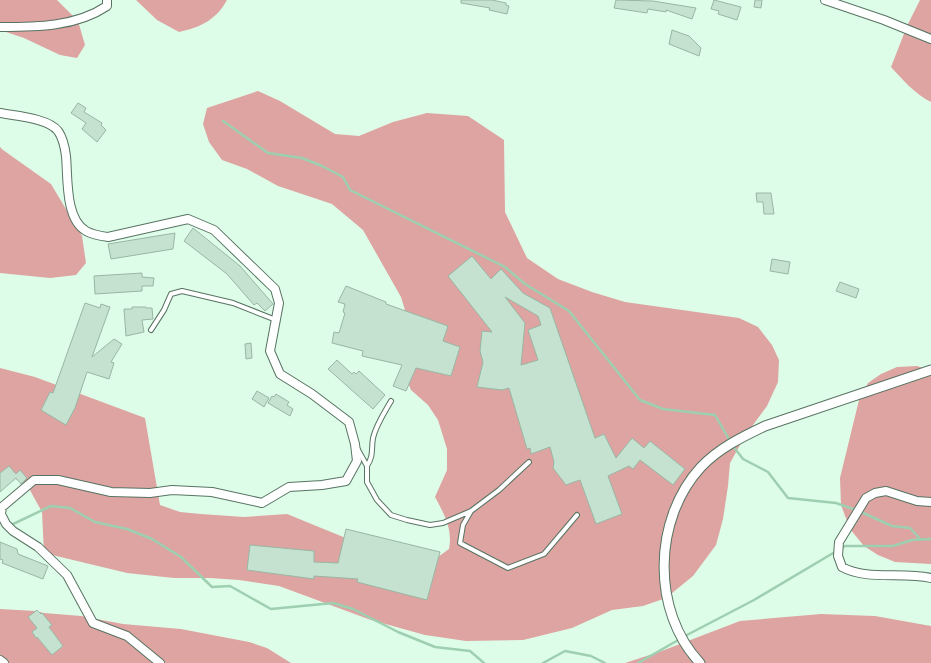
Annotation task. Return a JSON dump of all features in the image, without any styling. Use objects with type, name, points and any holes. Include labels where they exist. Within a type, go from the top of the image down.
[{"type":"street","points":[[0,26],[34,27],[76,20],[95,14],[106,6],[107,0]]},
{"type":"street","points":[[825,0],[931,39]]},
{"type":"street","points":[[0,113],[40,121],[57,130],[64,146],[71,209],[76,222],[85,231],[108,237],[188,219],[214,230],[275,289],[278,303],[270,351],[280,374],[312,394],[349,422],[357,461],[346,481],[290,487],[262,503],[212,492],[172,490],[150,493],[111,492],[58,480],[34,480],[2,507],[1,514],[6,524],[38,547],[67,575],[93,623],[127,636],[160,663]]},
{"type":"street","points":[[700,663],[681,636],[670,608],[664,578],[664,550],[674,509],[685,488],[701,467],[723,448],[765,426],[931,370]]},
{"type":"street","points":[[931,502],[918,501],[886,491],[875,493],[866,498],[839,544],[838,556],[842,567],[850,572],[861,574],[918,575],[931,578]]},
{"type":"street","points":[[0,660],[4,663]]},
{"type":"lane","points":[[151,330],[164,310],[171,294],[182,291],[233,303],[276,320]]},
{"type":"lane","points":[[367,466],[372,457],[373,438],[380,419],[391,401]]},
{"type":"lane","points":[[355,444],[367,466],[367,482],[377,500],[392,515],[430,525],[442,523],[471,511],[499,490],[529,462]]},
{"type":"lane","points":[[471,511],[463,525],[460,544],[508,568],[544,554],[576,515]]},
{"type":"shaded area","points":[[0,0],[57,0],[78,21],[85,45],[77,58],[60,55],[24,38],[0,30]]},
{"type":"shaded area","points":[[136,0],[227,0],[218,13],[207,22],[179,32],[157,20]]},
{"type":"shaded area","points":[[920,0],[931,0],[931,102],[914,91],[891,67],[907,26]]},
{"type":"shaded area","points":[[258,91],[280,101],[335,134],[359,136],[393,122],[427,113],[468,116],[504,140],[505,212],[527,258],[558,279],[625,302],[739,318],[758,327],[772,345],[779,360],[778,382],[767,406],[745,436],[730,463],[723,519],[716,545],[693,576],[666,598],[643,606],[612,610],[572,628],[523,640],[466,641],[425,635],[371,620],[279,586],[239,580],[174,578],[127,573],[44,553],[42,512],[26,483],[0,473],[0,368],[35,377],[145,418],[160,505],[180,512],[201,514],[244,517],[287,514],[358,543],[438,557],[449,549],[449,528],[435,497],[447,470],[447,449],[438,420],[428,405],[411,390],[405,375],[410,327],[401,297],[363,230],[332,204],[278,186],[247,169],[222,160],[209,142],[203,124],[207,108]]},
{"type":"shaded area","points":[[0,147],[51,184],[82,236],[86,263],[76,275],[50,278],[0,273]]},
{"type":"shaded area","points":[[917,366],[931,371],[931,564],[895,562],[878,555],[864,546],[850,529],[841,505],[840,478],[859,400],[868,383],[881,374],[897,367]]},
{"type":"shaded area","points":[[0,609],[81,616],[123,624],[181,629],[249,642],[267,648],[291,663],[0,663]]},
{"type":"shaded area","points":[[821,614],[875,616],[931,626],[931,663],[625,663],[740,621]]},
{"type":"building","points":[[461,0],[492,0],[506,3],[509,6],[507,14],[489,10],[490,8],[461,3]]},
{"type":"building","points":[[616,0],[653,1],[696,8],[692,19],[666,10],[666,12],[648,9],[647,13],[614,8]]},
{"type":"building","points":[[714,0],[741,7],[737,20],[718,14],[719,11],[711,9]]},
{"type":"building","points":[[755,0],[762,0],[761,8],[754,7]]},
{"type":"building","points":[[672,30],[689,36],[701,48],[699,56],[669,44]]},
{"type":"building","points":[[78,103],[86,108],[84,112],[102,123],[101,125],[106,130],[97,142],[82,129],[86,123],[71,113]]},
{"type":"building","points":[[756,193],[771,193],[774,214],[764,214],[763,202],[757,202]]},
{"type":"building","points":[[193,228],[240,266],[273,304],[265,311],[257,303],[254,305],[227,274],[184,241]]},
{"type":"building","points":[[175,233],[173,249],[111,259],[108,244]]},
{"type":"building","points":[[472,256],[491,279],[501,269],[523,293],[550,308],[595,438],[604,434],[616,458],[632,438],[644,448],[650,441],[685,469],[673,485],[640,460],[633,469],[629,466],[608,476],[622,514],[596,524],[580,480],[566,485],[553,468],[554,462],[550,447],[531,454],[530,448],[527,449],[509,388],[502,390],[477,387],[483,362],[480,351],[482,331],[492,332],[448,276]],"holes":[[[505,297],[538,316],[541,325],[528,330],[538,360],[521,365],[525,323]]]},
{"type":"building","points":[[772,259],[790,262],[788,274],[770,271]]},
{"type":"building","points":[[142,273],[142,277],[154,278],[153,286],[142,286],[142,291],[95,294],[94,276]]},
{"type":"building","points":[[840,282],[859,289],[856,298],[836,291]]},
{"type":"building","points":[[346,286],[386,302],[386,304],[448,326],[443,341],[460,347],[451,376],[416,368],[406,391],[393,386],[402,365],[362,356],[363,351],[332,343],[334,332],[339,333],[345,313],[343,312],[345,304],[338,302]]},
{"type":"building","points":[[85,303],[100,308],[101,304],[110,307],[92,357],[114,339],[122,344],[111,362],[114,363],[109,379],[87,372],[75,408],[66,425],[41,410],[50,392],[53,393]]},
{"type":"building","points":[[132,307],[152,308],[153,319],[142,320],[144,332],[126,336],[124,309],[132,309]]},
{"type":"building","points":[[251,343],[252,358],[246,359],[245,344]]},
{"type":"building","points":[[337,360],[352,374],[354,372],[356,374],[359,371],[385,395],[373,409],[328,369]]},
{"type":"building","points":[[257,391],[269,398],[264,407],[252,399]]},
{"type":"building","points":[[276,394],[289,402],[287,405],[293,409],[290,416],[268,403],[272,396],[274,397]]},
{"type":"building","points":[[9,466],[16,474],[20,470],[27,478],[21,484],[16,478],[0,492],[0,473]]},
{"type":"building","points":[[346,529],[440,552],[427,600],[357,582],[358,579],[314,576],[314,579],[247,570],[250,545],[314,551],[314,562],[338,563]]},
{"type":"building","points":[[0,542],[17,549],[18,554],[48,566],[43,579],[2,563],[3,560],[0,559]]},
{"type":"building","points":[[37,610],[52,625],[49,627],[63,646],[52,655],[32,632],[37,628],[28,617]]},
{"type":"waterway","points":[[223,121],[268,153],[302,158],[322,166],[343,177],[350,190],[505,267],[525,284],[569,311],[640,400],[663,409],[715,415],[730,441]]},
{"type":"waterway","points":[[733,446],[743,459],[768,472],[788,498],[836,503],[856,510]]},
{"type":"waterway","points":[[11,525],[51,506],[70,508],[95,522],[127,529],[152,539],[181,557],[212,587],[230,586],[271,609],[333,603],[353,609],[398,632],[435,647],[470,651],[484,663]]},
{"type":"waterway","points":[[861,512],[892,526],[910,528],[920,539]]},
{"type":"waterway","points":[[685,636],[754,600],[845,546],[893,546],[912,540],[931,539]]},
{"type":"waterway","points":[[638,663],[680,639]]},
{"type":"waterway","points":[[543,663],[565,651],[591,656],[605,663]]}]
